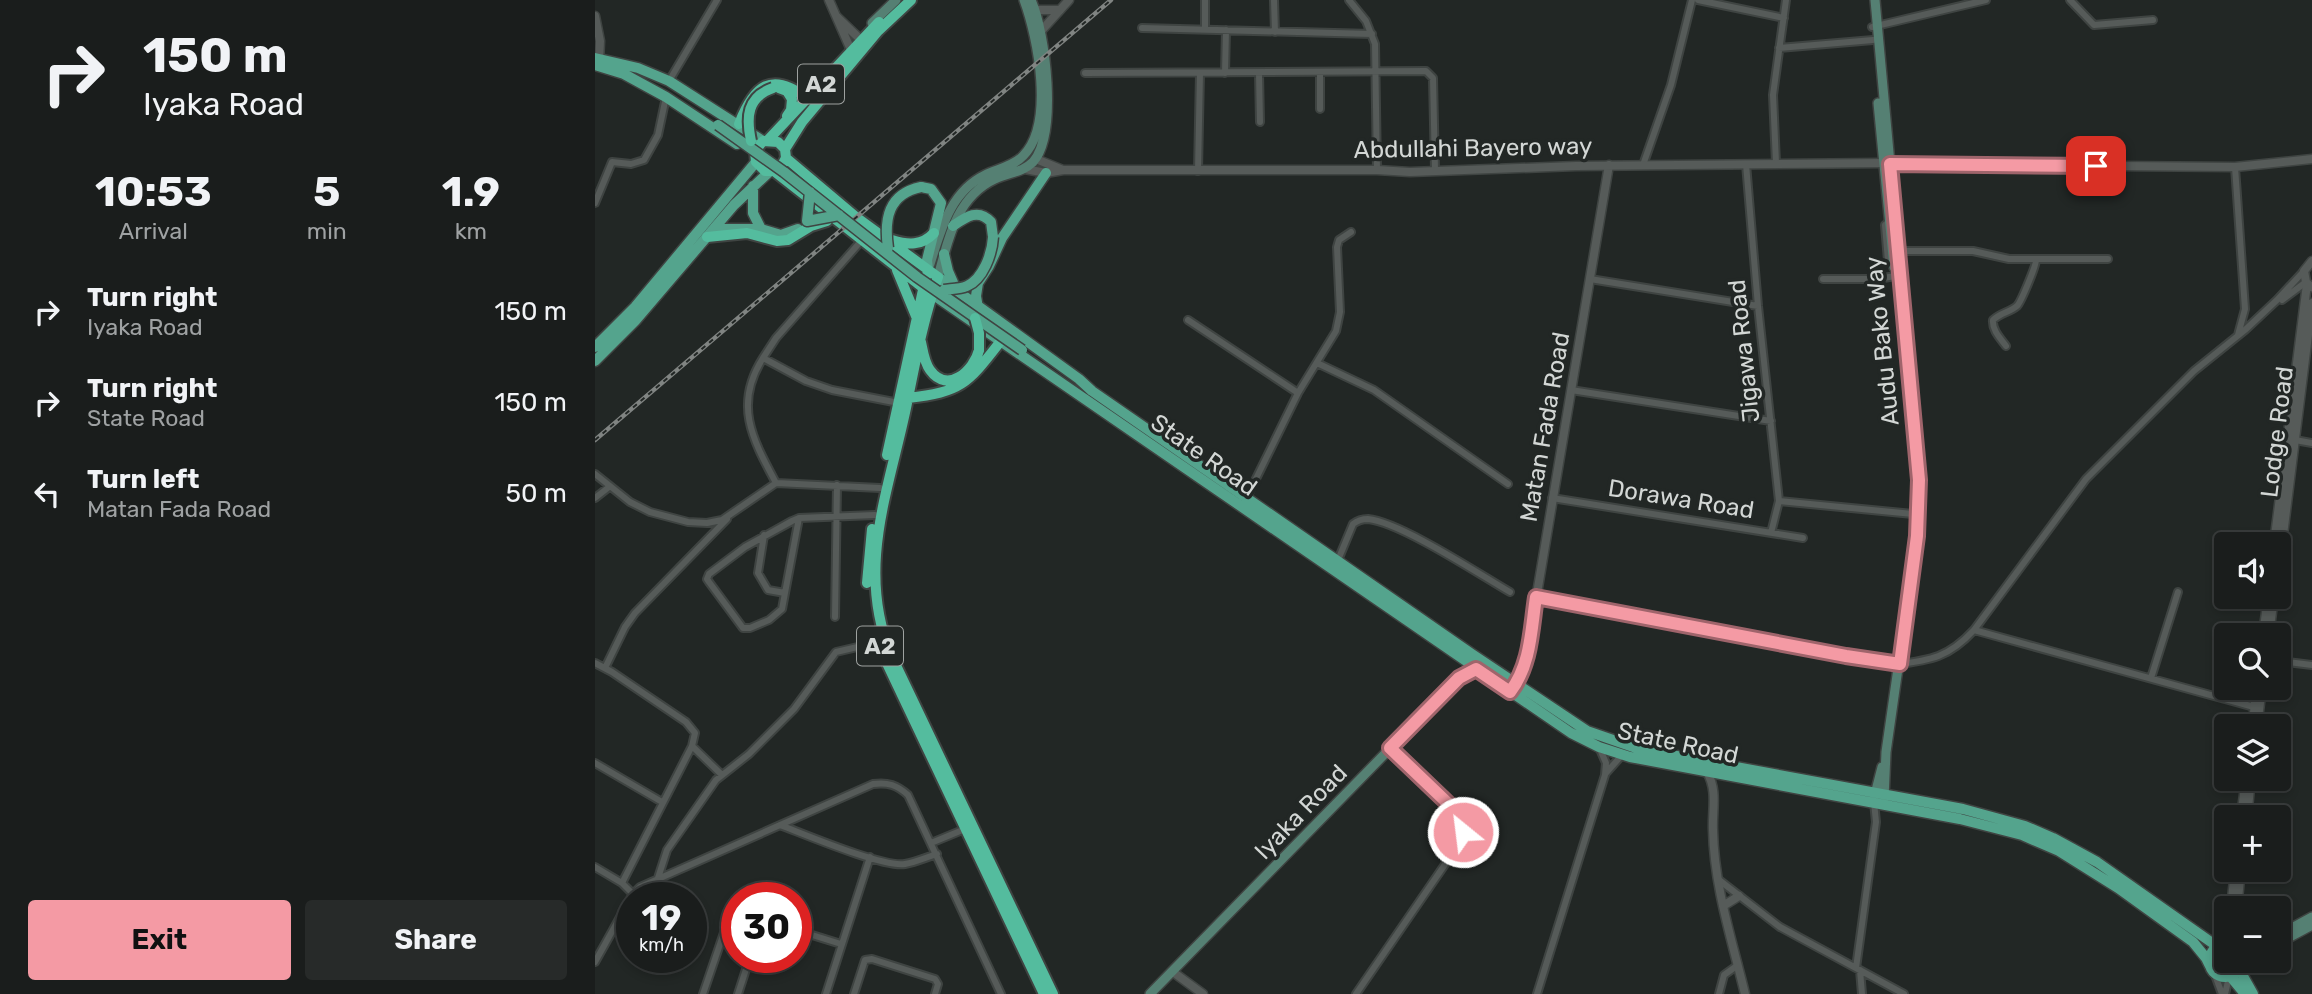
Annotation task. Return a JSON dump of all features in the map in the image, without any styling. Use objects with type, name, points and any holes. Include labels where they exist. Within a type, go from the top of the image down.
[{"type":"highway","name":"A2","points":[[771,171],[780,169],[802,122],[871,34],[903,0]]},
{"type":"highway","name":"A2","points":[[755,160],[755,150],[808,99],[851,50],[911,0]]},
{"type":"highway","points":[[739,124],[754,93],[766,86],[788,86],[808,99]]},
{"type":"highway","points":[[751,141],[747,119],[759,94],[773,88],[787,91],[793,104],[791,110],[769,138],[778,142],[786,154],[886,243],[933,273]]},
{"type":"highway","points":[[755,160],[761,169],[771,171],[839,218],[862,240],[927,291]]},
{"type":"highway","points":[[711,233],[747,233],[777,241],[788,240],[817,223],[839,218]]},
{"type":"highway","points":[[886,243],[911,245],[934,233]]},
{"type":"highway","points":[[896,267],[916,318]]},
{"type":"highway","name":"A2","points":[[933,273],[916,318],[876,552],[874,592],[882,633],[1053,994]]},
{"type":"highway","name":"A2","points":[[927,291],[921,338],[880,488],[868,549],[867,587],[873,626],[965,829],[1044,994]]},
{"type":"highway","points":[[921,338],[927,365],[933,374],[943,380],[957,379],[967,373],[979,350],[977,313]]},
{"type":"highway","points":[[903,400],[961,385],[982,367],[1000,342]]},
{"type":"main road","name":"A2","points":[[871,34],[871,24],[896,0]]},
{"type":"main road","name":"A2","points":[[871,34],[917,0]]},
{"type":"main road","points":[[933,273],[942,228],[960,194],[975,180],[1021,159],[1031,145],[1039,119],[1043,69],[1024,0]]},
{"type":"main road","points":[[933,273],[966,203],[993,180],[1025,169],[1036,159],[1046,115],[1041,31],[1031,0]]},
{"type":"main road","name":"Audu Bako Way","points":[[1872,0],[1887,164],[1889,222],[1913,466],[1913,514],[1896,677],[1879,799]]},
{"type":"main road","name":"Audu Bako Way","points":[[1875,26],[1873,40],[1898,251],[1919,480],[1917,536],[1897,665]]},
{"type":"main road","points":[[597,61],[624,70],[655,86],[751,141],[944,290],[1089,394]]},
{"type":"main road","points":[[624,70],[638,68],[669,81],[739,124],[769,138]]},
{"type":"main road","points":[[595,347],[635,307],[755,160],[624,70]]},
{"type":"main road","points":[[720,122],[908,270],[977,313],[1023,349]]},
{"type":"main road","points":[[595,361],[635,321],[753,186],[771,171]]},
{"type":"main road","points":[[977,313],[978,283],[1002,238],[1046,173]]},
{"type":"main road","points":[[753,186],[753,213],[761,229]]},
{"type":"main road","points":[[886,243],[886,222],[891,207],[902,195],[921,187],[936,193],[941,203],[927,260],[933,273]]},
{"type":"main road","points":[[807,221],[810,192]]},
{"type":"main road","points":[[944,290],[961,288],[973,282],[988,260],[993,237],[991,222],[980,214],[969,215],[953,226]]},
{"type":"main road","points":[[711,233],[761,229],[775,235],[788,234],[807,221],[839,218]]},
{"type":"main road","points":[[944,254],[950,277],[962,296]]},
{"type":"main road","name":"State Road","points":[[933,273],[962,296],[977,313],[1079,379],[1089,394],[1479,665],[1572,723],[1620,744],[1879,799],[2022,835],[2059,851],[2100,875],[2184,935],[2200,950],[2212,970]]},
{"type":"main road","name":"State Road","points":[[927,291],[1066,388],[1089,394],[1247,497],[1338,560],[1469,658]]},
{"type":"main road","points":[[1459,678],[1469,658]]},
{"type":"main road","name":"Iyaka Road","points":[[1150,994],[1459,678],[1479,665]]},
{"type":"main road","name":"State Road","points":[[1513,688],[1558,725],[1599,747],[1622,755],[1725,775],[1963,809],[2040,832],[2097,862],[2214,940]]},
{"type":"main road","points":[[2291,928],[2312,917]]},
{"type":"main road","points":[[2291,936],[2312,925]]},
{"type":"main road","points":[[2214,951],[2211,953],[2212,970],[2229,977],[2245,994]]},
{"type":"main road","points":[[2229,977],[2233,973]]},
{"type":"main road","points":[[2245,973],[2253,994]]},
{"type":"street","points":[[669,81],[717,0]]},
{"type":"street","points":[[829,0],[851,50]]},
{"type":"street","points":[[1041,31],[1069,0]]},
{"type":"street","points":[[1205,0],[1205,29]]},
{"type":"street","points":[[1274,0],[1275,32]]},
{"type":"street","points":[[1349,0],[1366,21],[1375,44],[1377,170]]},
{"type":"street","points":[[1643,165],[1671,85],[1692,0]]},
{"type":"street","points":[[1698,0],[1784,18]]},
{"type":"street","points":[[1776,163],[1773,95],[1786,0]]},
{"type":"street","points":[[1875,26],[1986,0]]},
{"type":"street","points":[[2070,0],[2094,25],[2153,20]]},
{"type":"street","points":[[1035,10],[1060,10]]},
{"type":"street","points":[[835,15],[871,34]]},
{"type":"street","points":[[595,21],[597,61]]},
{"type":"street","points":[[1142,28],[1372,34]]},
{"type":"street","points":[[1225,73],[1226,30]]},
{"type":"street","points":[[1779,48],[1873,40]]},
{"type":"street","points":[[1085,73],[1426,71],[1433,78],[1435,170]]},
{"type":"street","points":[[1320,72],[1320,109]]},
{"type":"street","points":[[1198,171],[1200,73]]},
{"type":"street","points":[[1259,73],[1260,122]]},
{"type":"street","points":[[595,203],[612,162],[631,164],[644,160],[658,135],[666,97]]},
{"type":"street","points":[[1036,159],[1063,170]]},
{"type":"street","name":"Abdullahi Bayero way","points":[[1063,170],[1410,172],[1609,165],[1776,163],[2235,167],[2312,159]]},
{"type":"street","name":"Jigawa Road","points":[[1746,164],[1779,501],[1771,533]]},
{"type":"street","name":"Matan Fada Road","points":[[1513,688],[1525,664],[1609,165]]},
{"type":"street","points":[[2235,167],[2245,309],[2237,337]]},
{"type":"street","points":[[1025,169],[1046,173],[1063,170]]},
{"type":"street","points":[[1247,497],[1298,393],[1336,331],[1339,321],[1337,247],[1339,240],[1351,232]]},
{"type":"street","points":[[776,483],[754,441],[748,419],[753,379],[776,338],[862,240]]},
{"type":"street","points":[[1898,251],[1973,251],[2001,258],[2108,259]]},
{"type":"street","points":[[2006,346],[1993,326],[1993,320],[2020,303],[2026,283],[2036,268],[2036,259]]},
{"type":"street","points":[[1536,597],[1897,665],[1929,660],[1949,652],[1960,646],[1974,630],[2086,479],[2194,371],[2237,337],[2277,300],[2312,261]]},
{"type":"street","name":"Lodge Road","points":[[2276,532],[2308,284],[2304,271]]},
{"type":"street","points":[[1823,279],[1878,279],[1895,276]]},
{"type":"street","points":[[1590,279],[1758,306]]},
{"type":"street","points":[[2245,330],[2308,284]]},
{"type":"street","name":"Lodge Road","points":[[2283,532],[2312,303]]},
{"type":"street","points":[[1188,320],[1298,393]]},
{"type":"street","points":[[763,358],[806,381],[832,390],[903,400]]},
{"type":"street","points":[[1317,363],[1374,390],[1508,484]]},
{"type":"street","points":[[1571,390],[1771,421]]},
{"type":"street","points":[[2295,440],[2312,443]]},
{"type":"street","points":[[595,474],[630,502],[671,518],[707,523],[722,520],[776,483],[880,488]]},
{"type":"street","points":[[835,617],[837,485]]},
{"type":"street","points":[[595,498],[609,487]]},
{"type":"street","name":"Dorawa Road","points":[[1552,498],[1803,538]]},
{"type":"street","points":[[1779,501],[1913,514]]},
{"type":"street","points":[[605,668],[635,612],[732,514]]},
{"type":"street","points":[[799,518],[782,609],[769,620],[743,628],[707,579],[709,574],[764,535],[799,518],[874,515]]},
{"type":"street","points":[[1338,560],[1353,524],[1364,519],[1373,520],[1413,537],[1510,592]]},
{"type":"street","points":[[764,535],[759,575],[768,590],[785,593]]},
{"type":"street","points":[[2151,678],[2178,592]]},
{"type":"street","points":[[1974,630],[2254,707]]},
{"type":"street","points":[[658,878],[673,841],[722,775],[749,754],[795,709],[836,652],[879,642]]},
{"type":"street","points":[[2291,662],[2312,665]]},
{"type":"street","points":[[595,663],[686,722],[695,733],[692,746],[622,882]]},
{"type":"street","points":[[2253,714],[2255,700]]},
{"type":"street","points":[[692,746],[722,775]]},
{"type":"street","points":[[1537,994],[1605,775],[1606,763],[1599,747]]},
{"type":"street","points":[[1356,994],[1459,844],[1463,832],[1463,821],[1458,813],[1390,748]]},
{"type":"street","points":[[1605,775],[1622,755]]},
{"type":"street","points":[[595,763],[662,802]]},
{"type":"street","points":[[1707,772],[1713,784],[1715,798],[1713,831],[1723,906],[1745,994]]},
{"type":"street","points":[[1715,798],[1725,775]]},
{"type":"street","points":[[650,882],[873,784],[891,784],[908,795],[1001,994]]},
{"type":"street","points":[[1862,994],[1858,969],[1879,799]]},
{"type":"street","points":[[780,825],[870,858],[897,864],[906,864],[937,854]]},
{"type":"street","points":[[931,843],[965,829]]},
{"type":"street","points":[[826,994],[870,858]]},
{"type":"street","points":[[595,867],[620,882]]},
{"type":"street","points":[[1719,880],[1780,928],[1904,994]]},
{"type":"street","points":[[1723,906],[1739,896]]},
{"type":"street","points":[[595,962],[616,924]]},
{"type":"street","points":[[812,935],[841,944]]},
{"type":"street","points":[[703,994],[721,941]]},
{"type":"street","points":[[854,994],[865,960],[872,958],[935,979],[938,984],[935,994]]},
{"type":"street","points":[[1719,994],[1724,975],[1738,965]]},
{"type":"street","points":[[2212,970],[2223,994]]},
{"type":"street","points":[[1173,972],[1203,994]]},
{"type":"street","points":[[738,994],[745,973]]},
{"type":"street","points":[[2223,994],[2229,977]]},
{"type":"railway","points":[[595,440],[1111,0]]},
{"type":"route","points":[[1463,832],[1463,821],[1458,813],[1390,748],[1459,678],[1476,669],[1510,692],[1523,673],[1536,597],[1725,634],[1900,664],[1917,536],[1919,480],[1890,164],[2096,166]]}]
